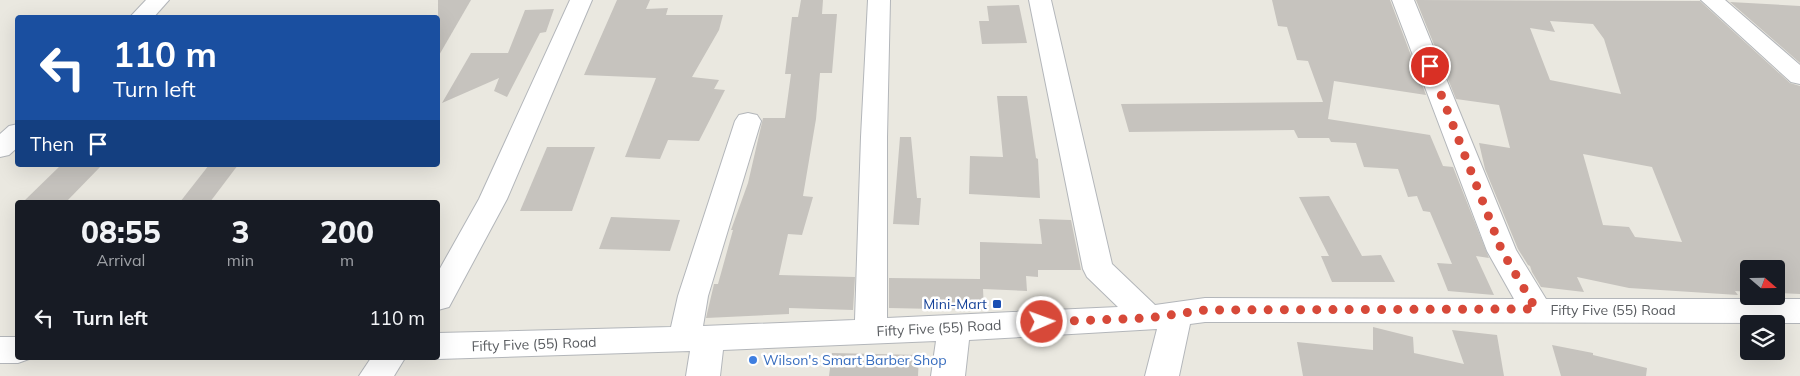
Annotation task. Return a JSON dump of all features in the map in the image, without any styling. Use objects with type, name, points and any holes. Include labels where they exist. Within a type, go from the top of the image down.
[{"type":"street","points":[[143,15],[158,0]]},
{"type":"street","points":[[440,295],[494,199],[581,0]]},
{"type":"street","points":[[871,331],[879,0]]},
{"type":"street","points":[[1040,0],[1098,270],[1162,316],[1162,376]]},
{"type":"street","points":[[1403,0],[1502,251],[1536,309]]},
{"type":"street","points":[[1712,0],[1800,76]]},
{"type":"street","points":[[703,376],[697,339],[696,287],[748,121]]},
{"type":"street","points":[[0,149],[15,135]]},
{"type":"street","name":"Fifty Five (55) Road","points":[[440,346],[697,339],[954,328],[1162,316],[1205,310],[1536,309],[1800,311]]},
{"type":"street","points":[[948,376],[954,328]]},
{"type":"street","points":[[0,350],[15,350]]},
{"type":"street","points":[[376,376],[387,360]]},
{"type":"building","points":[[438,0],[471,0],[440,54],[440,15],[438,15]]},
{"type":"building","points":[[617,0],[650,0],[646,9],[668,8],[666,15],[723,15],[719,30],[692,77],[719,80],[714,89],[725,90],[699,141],[668,140],[660,159],[625,157],[656,78],[584,75]]},
{"type":"building","points":[[801,0],[823,0],[822,14],[837,14],[832,73],[820,73],[816,119],[803,196],[813,197],[802,235],[788,234],[779,275],[855,277],[853,310],[789,308],[789,314],[706,318],[714,284],[718,284],[733,230],[731,230],[748,183],[763,118],[785,118],[791,74],[785,74],[792,17],[798,17]]},
{"type":"building","points":[[1272,0],[1390,0],[1426,95],[1334,81],[1328,119],[1430,135],[1443,166],[1453,167],[1489,258],[1476,256],[1494,295],[1448,291],[1437,263],[1452,264],[1430,212],[1423,211],[1417,196],[1408,197],[1398,169],[1364,167],[1356,143],[1331,142],[1329,138],[1298,138],[1294,130],[1129,132],[1121,104],[1323,102],[1308,61],[1297,60],[1287,27],[1278,26]]},
{"type":"building","points":[[1416,0],[1700,1],[1790,83],[1800,86],[1800,294],[1785,293],[1785,260],[1740,260],[1740,291],[1735,291],[1738,295],[1629,288],[1577,277],[1584,292],[1541,287],[1518,249],[1485,169],[1479,143],[1510,148],[1499,105],[1456,99]],"holes":[[[1550,21],[1593,24],[1604,39],[1621,94],[1550,80],[1530,28],[1555,32]],[[1583,154],[1652,167],[1682,242],[1635,237],[1629,227],[1603,225]]]},
{"type":"building","points":[[1730,2],[1800,6],[1800,63]]},
{"type":"building","points":[[1019,5],[1027,43],[982,44],[979,21],[989,21],[987,6]]},
{"type":"building","points":[[554,9],[546,32],[540,33],[507,97],[494,91],[499,78],[442,103],[471,53],[508,53],[525,10]]},
{"type":"building","points":[[997,96],[1027,96],[1036,158],[1038,159],[1040,198],[969,194],[970,156],[1003,157]]},
{"type":"building","points":[[900,137],[911,137],[917,198],[921,198],[919,225],[893,224]]},
{"type":"building","points":[[547,147],[595,147],[572,211],[520,211]]},
{"type":"building","points":[[59,167],[100,167],[68,200],[25,200]]},
{"type":"building","points":[[207,167],[236,167],[212,200],[182,200]]},
{"type":"building","points":[[1329,196],[1362,256],[1381,255],[1395,282],[1332,282],[1321,256],[1329,256],[1299,197]]},
{"type":"building","points":[[611,217],[680,220],[670,251],[599,249]]},
{"type":"building","points":[[1039,219],[1071,220],[1081,270],[1038,270],[1038,277],[1026,276],[1027,291],[983,289],[984,310],[889,308],[889,278],[980,279],[980,242],[1042,244]]},
{"type":"building","points":[[1373,327],[1413,337],[1414,353],[1464,364],[1452,330],[1497,335],[1504,376],[1303,376],[1297,342],[1373,350]]},
{"type":"building","points":[[1552,345],[1593,353],[1593,355],[1647,368],[1646,376],[1561,376]]},
{"type":"building","points":[[832,353],[919,355],[918,376],[829,376]]},
{"type":"place","name":"Mini-Mart","points":[[997,304]]},
{"type":"place","name":"Wilson's Smart Barber Shop","points":[[753,360]]},
{"type":"route","points":[[1042,322],[1149,318],[1205,310],[1407,311],[1536,309],[1502,251],[1430,66]]}]
